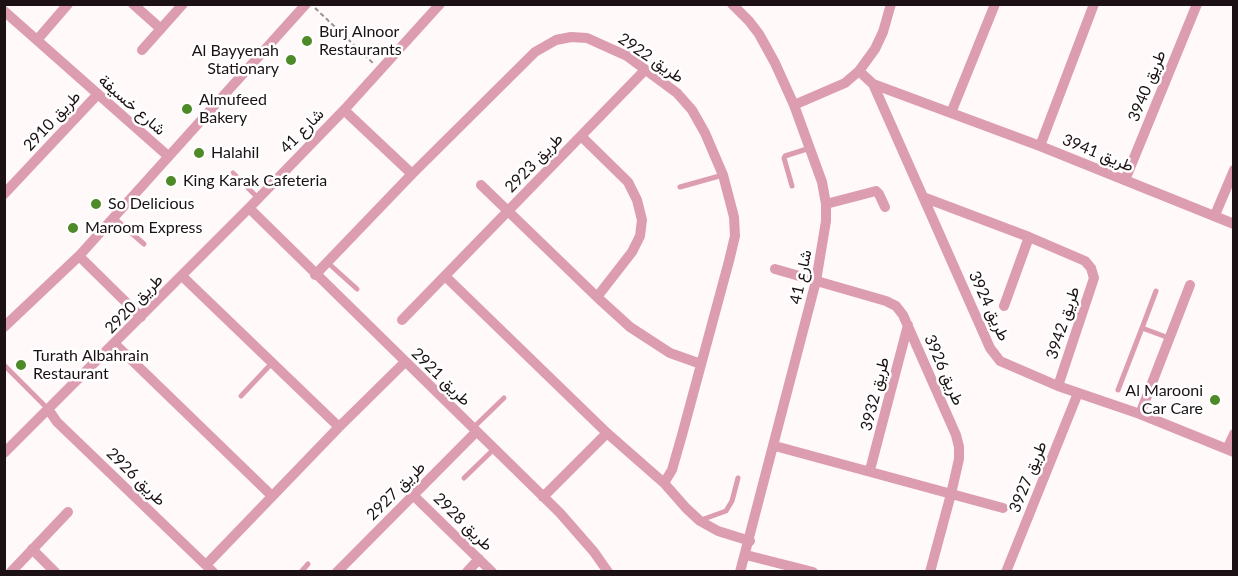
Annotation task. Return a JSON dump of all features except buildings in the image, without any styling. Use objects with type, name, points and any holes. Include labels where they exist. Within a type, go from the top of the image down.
[{"type":"street","points":[[37,40],[68,4]]},
{"type":"street","points":[[133,4],[161,29]]},
{"type":"street","points":[[142,50],[183,4]]},
{"type":"street","name":"شارع خسيفة","points":[[6,16],[37,40],[168,156],[308,4]]},
{"type":"street","name":"شارع 41","points":[[182,276],[344,110],[440,4]]},
{"type":"street","name":"شارع 41","points":[[732,4],[759,34],[775,63],[810,148],[822,182],[826,204],[824,242],[816,281],[775,446],[740,572]]},
{"type":"street","points":[[794,105],[845,83],[859,71],[875,49],[883,32],[891,4]]},
{"type":"street","points":[[951,113],[995,4]]},
{"type":"street","points":[[1040,146],[1094,4]]},
{"type":"street","name":"طريق 3940","points":[[1125,180],[1197,4]]},
{"type":"street","name":"طريق 2922","points":[[315,275],[411,174],[535,52],[556,40],[571,37],[587,38],[627,56],[677,93],[692,110],[705,133],[723,175],[734,217],[735,236],[675,461],[664,483]]},
{"type":"street","name":"طريق 2923","points":[[402,320],[645,70]]},
{"type":"street","name":"طريق 3924","points":[[859,71],[873,84],[995,355],[1007,365],[1058,386],[1140,414],[1230,451]]},
{"type":"street","name":"طريق 3941","points":[[873,84],[1040,146],[1233,224]]},
{"type":"street","name":"طريق 2910","points":[[6,190],[98,94]]},
{"type":"street","points":[[344,110],[411,174]]},
{"type":"street","points":[[581,136],[628,182],[637,200],[642,220],[640,236],[632,252],[597,297]]},
{"type":"street","points":[[4,327],[79,256],[168,156]]},
{"type":"street","points":[[1215,215],[1233,170]]},
{"type":"street","points":[[482,185],[597,297],[650,341],[670,353],[701,364]]},
{"type":"street","points":[[826,204],[876,191],[885,207]]},
{"type":"street","name":"طريق 3942","points":[[924,197],[1085,261],[1093,272],[1094,279],[1058,386]]},
{"type":"street","name":"طريق 2921","points":[[249,208],[543,496],[579,534],[608,572]]},
{"type":"street","points":[[1004,306],[1029,237]]},
{"type":"street","points":[[79,256],[141,317]]},
{"type":"street","name":"طريق 3926","points":[[775,269],[891,303],[900,310],[908,325],[958,440],[959,459],[930,572]]},
{"type":"street","points":[[182,276],[339,427]]},
{"type":"street","name":"طريق 2920","points":[[4,453],[182,276]]},
{"type":"street","points":[[445,276],[607,434],[664,483],[700,521],[718,531],[750,540]]},
{"type":"street","points":[[1140,414],[1190,285]]},
{"type":"street","name":"طريق 3932","points":[[870,471],[908,325]]},
{"type":"street","points":[[116,344],[272,496]]},
{"type":"street","name":"طريق 2926","points":[[48,409],[57,422],[209,568],[272,496],[405,362]]},
{"type":"street","name":"طريق 3927","points":[[1006,572],[1078,393]]},
{"type":"street","name":"طريق 2927","points":[[337,572],[475,430]]},
{"type":"street","points":[[543,496],[607,434]]},
{"type":"street","points":[[1230,451],[1233,434]]},
{"type":"street","points":[[775,446],[1003,508]]},
{"type":"street","name":"طريق 2928","points":[[412,495],[492,572]]},
{"type":"street","points":[[11,572],[68,512]]},
{"type":"street","points":[[32,549],[55,572]]},
{"type":"street","points":[[746,555],[813,572]]},
{"type":"street","points":[[467,572],[479,559]]},
{"type":"lane","points":[[792,186],[784,158],[810,148]]},
{"type":"lane","points":[[233,173],[258,198]]},
{"type":"lane","points":[[680,187],[723,175]]},
{"type":"lane","points":[[113,217],[144,244]]},
{"type":"lane","points":[[327,262],[357,289]]},
{"type":"lane","points":[[1118,390],[1156,291]]},
{"type":"lane","points":[[1142,328],[1170,338]]},
{"type":"lane","points":[[241,396],[272,363]]},
{"type":"lane","points":[[4,365],[48,409]]},
{"type":"lane","points":[[475,430],[504,398]]},
{"type":"lane","points":[[464,478],[494,449]]},
{"type":"lane","points":[[700,521],[726,511],[732,501],[738,478]]},
{"type":"lane","points":[[301,572],[308,564]]},
{"type":"path","points":[[308,4],[381,70]]},
{"type":"place","name":"Burj Alnoor Restaurants","points":[[307,41]]},
{"type":"place","name":"Al Bayyenah Stationary","points":[[291,60]]},
{"type":"place","name":"Almufeed Bakery","points":[[187,109]]},
{"type":"place","name":"Halahil","points":[[199,153]]},
{"type":"place","name":"King Karak Cafeteria","points":[[171,181]]},
{"type":"place","name":"So Delicious","points":[[96,204]]},
{"type":"place","name":"Maroom Express","points":[[73,228]]},
{"type":"place","name":"Turath Albahrain Restaurant","points":[[21,365]]},
{"type":"place","name":"Al Marooni Car Care","points":[[1215,400]]}]
